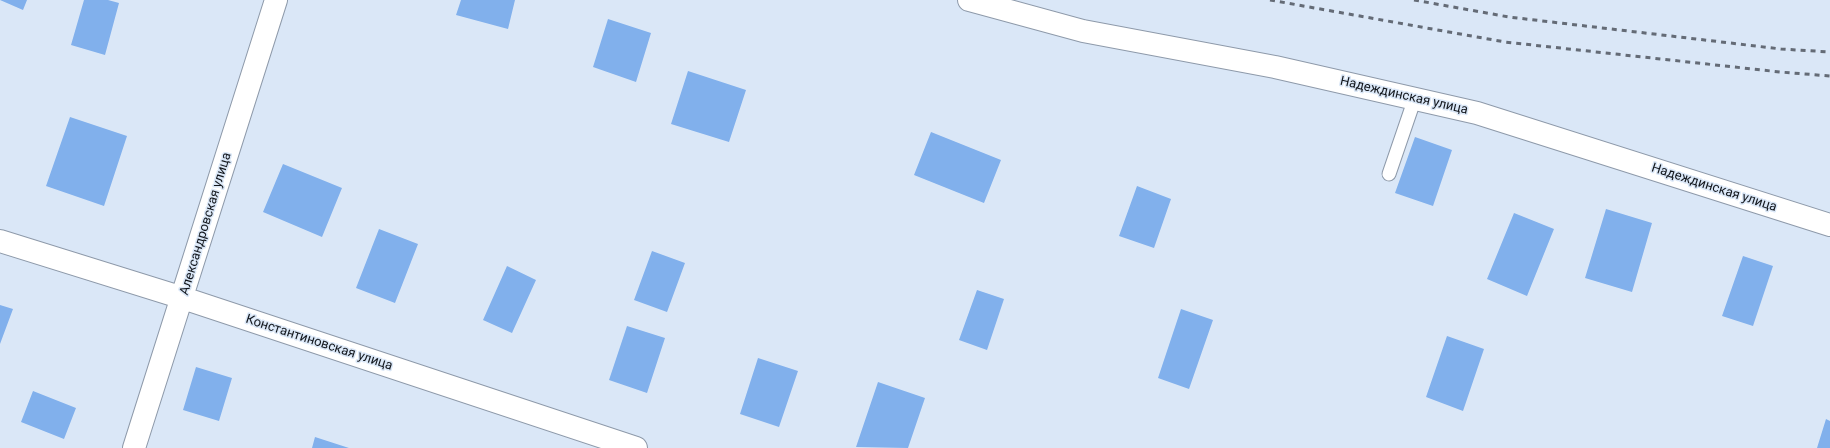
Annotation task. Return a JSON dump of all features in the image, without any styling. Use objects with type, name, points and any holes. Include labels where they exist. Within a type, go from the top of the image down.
[{"type":"street","name":"Александровская улица","points":[[134,448],[183,298],[276,0]]},
{"type":"street","name":"Надеждинская улица","points":[[969,0],[1083,31],[1276,67],[1478,113],[1830,225]]},
{"type":"street","name":"Константиновская улица","points":[[0,241],[183,298],[636,448]]},
{"type":"lane","points":[[1389,174],[1415,98]]},
{"type":"building","points":[[0,0],[27,0],[23,10]]},
{"type":"building","points":[[84,0],[108,0],[119,3],[105,55],[71,45]]},
{"type":"building","points":[[461,0],[515,0],[508,29],[456,15]]},
{"type":"building","points":[[608,19],[651,33],[636,82],[593,67]]},
{"type":"building","points":[[688,71],[746,90],[729,142],[671,124]]},
{"type":"building","points":[[70,117],[127,136],[104,206],[46,186]]},
{"type":"building","points":[[931,132],[1001,160],[984,203],[914,175]]},
{"type":"building","points":[[1415,137],[1452,150],[1433,206],[1395,193]]},
{"type":"building","points":[[283,164],[342,188],[322,237],[263,212]]},
{"type":"building","points":[[1137,186],[1171,199],[1154,248],[1119,236]]},
{"type":"building","points":[[1606,209],[1652,223],[1632,292],[1585,278]]},
{"type":"building","points":[[1514,213],[1554,229],[1527,296],[1487,279]]},
{"type":"building","points":[[379,229],[418,244],[395,303],[356,288]]},
{"type":"building","points":[[652,251],[685,263],[667,312],[634,300]]},
{"type":"building","points":[[1743,256],[1773,266],[1753,326],[1722,316]]},
{"type":"building","points":[[507,266],[536,280],[512,333],[483,320]]},
{"type":"building","points":[[977,290],[1004,299],[987,350],[959,340]]},
{"type":"building","points":[[0,305],[13,309],[0,344]]},
{"type":"building","points":[[1181,309],[1213,320],[1189,389],[1158,378]]},
{"type":"building","points":[[627,326],[665,338],[647,393],[609,380]]},
{"type":"building","points":[[1447,336],[1484,349],[1463,411],[1426,397]]},
{"type":"building","points":[[758,358],[798,371],[779,427],[740,414]]},
{"type":"building","points":[[196,367],[232,378],[219,421],[183,410]]},
{"type":"building","points":[[878,382],[925,398],[908,448],[856,447]]},
{"type":"building","points":[[33,391],[76,408],[64,439],[21,422]]},
{"type":"building","points":[[1826,419],[1830,421],[1830,448],[1817,448]]},
{"type":"building","points":[[315,437],[349,448],[312,448]]},
{"type":"railway","points":[[1270,0],[1505,42],[1780,72],[1830,76]]},
{"type":"railway","points":[[1414,0],[1509,17],[1781,49],[1830,52]]}]
